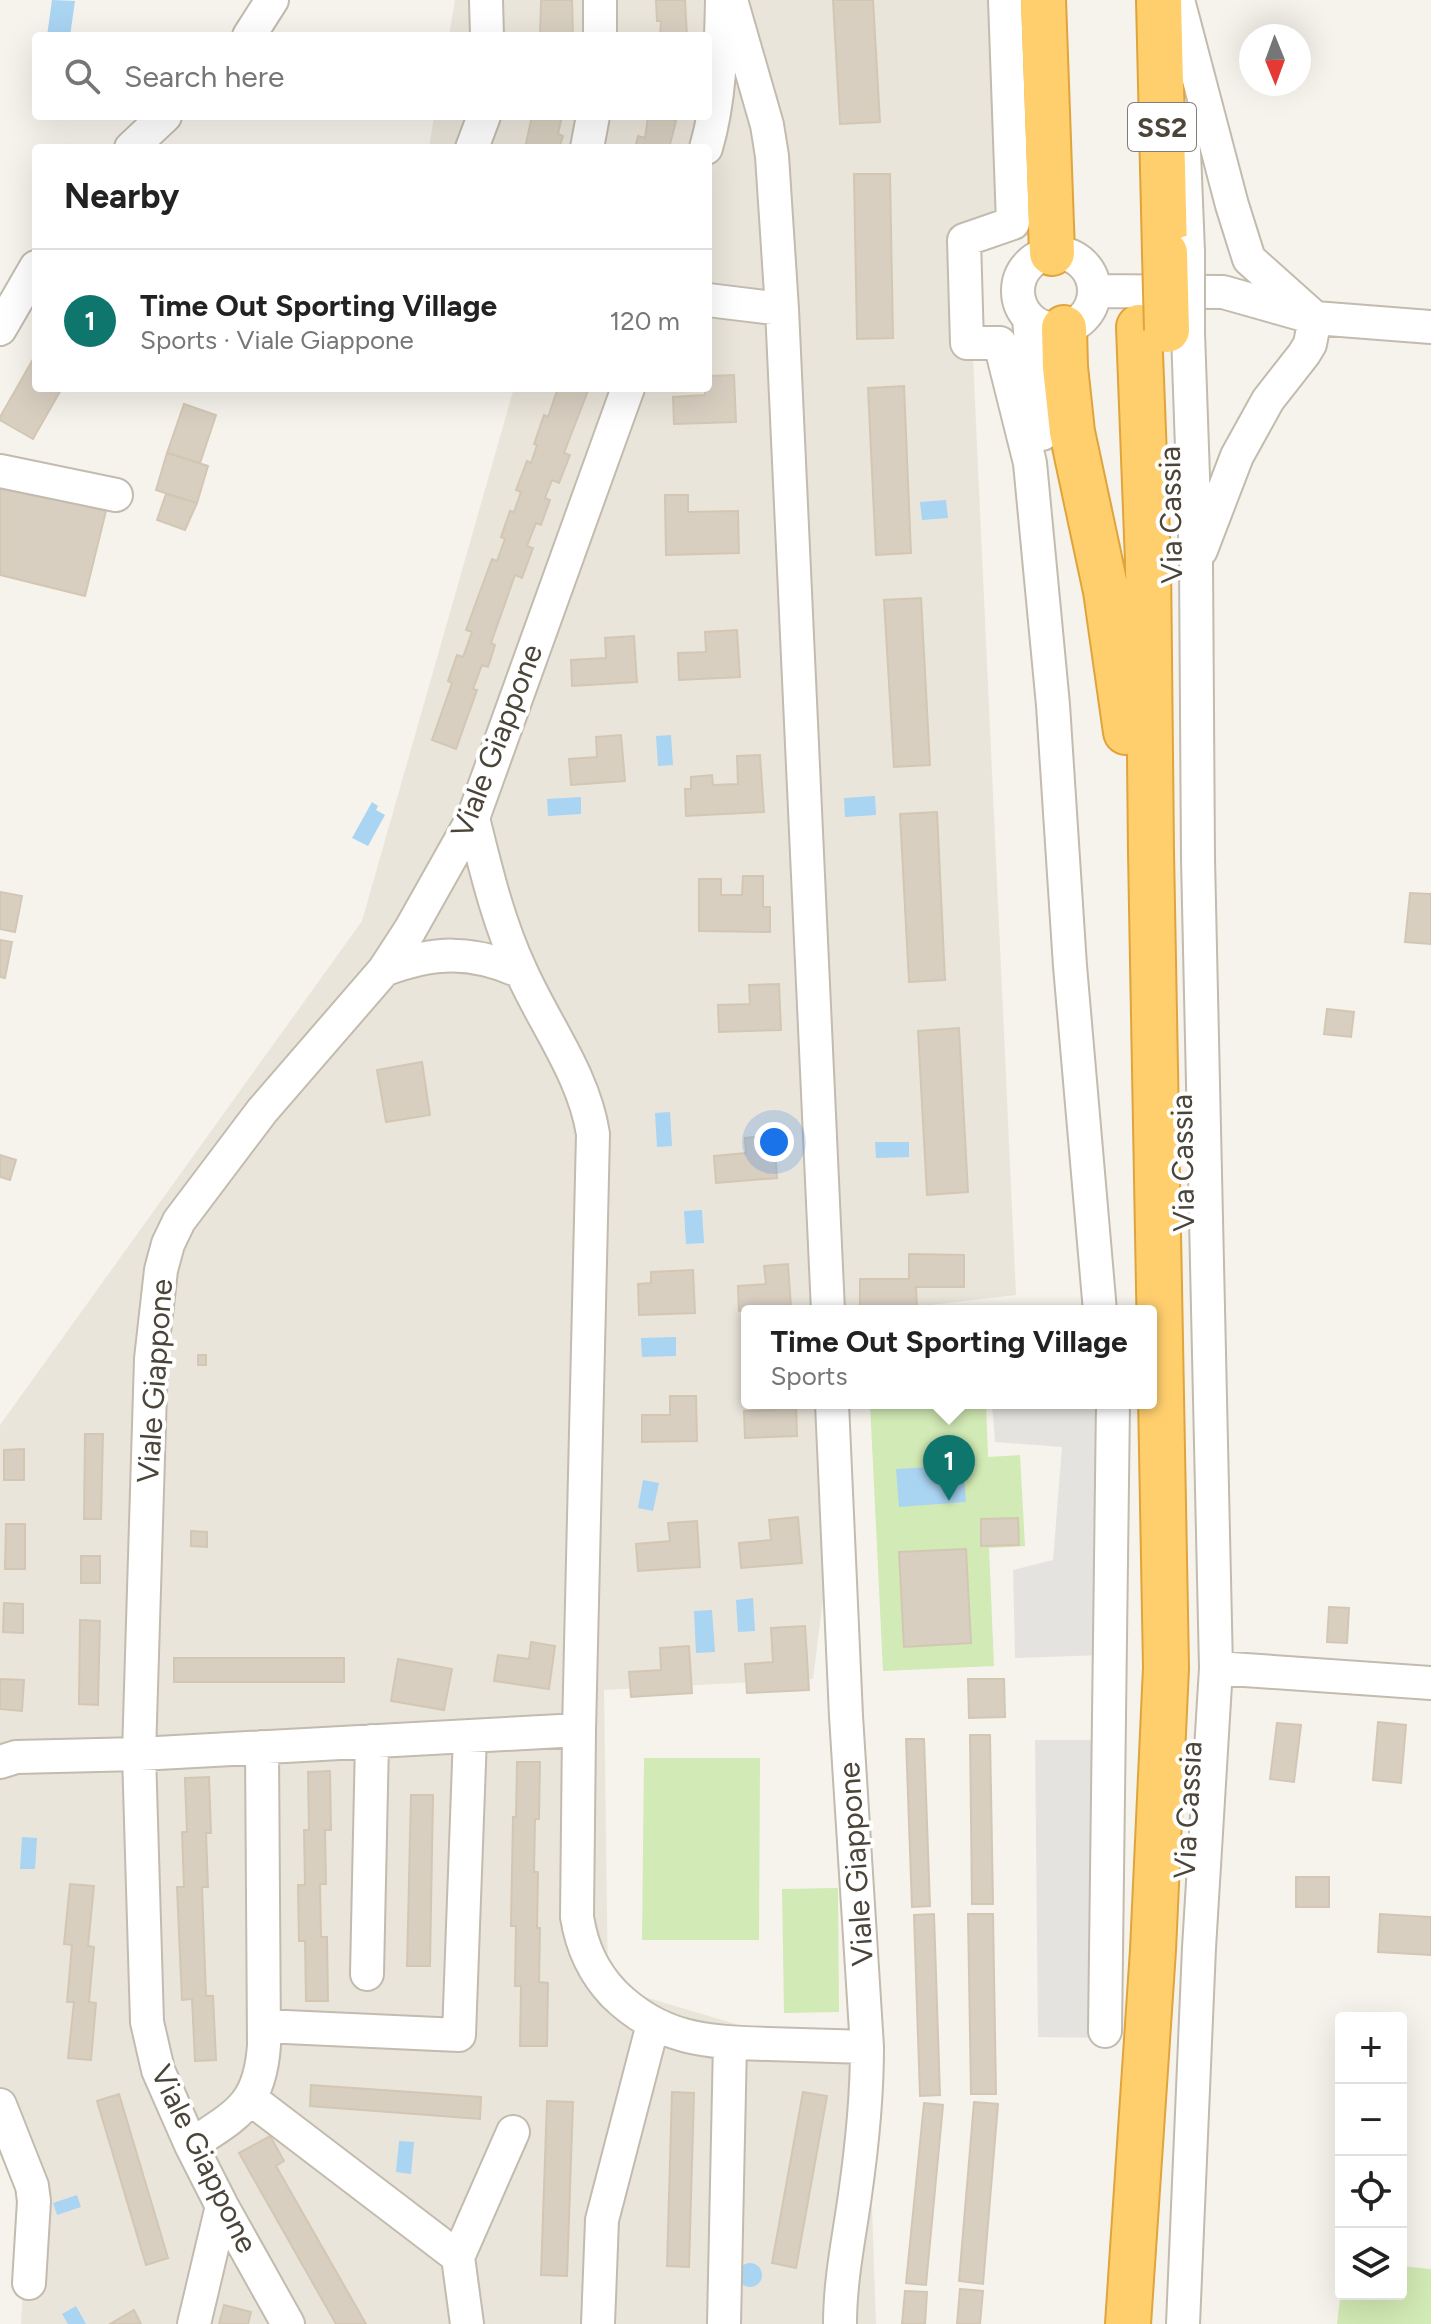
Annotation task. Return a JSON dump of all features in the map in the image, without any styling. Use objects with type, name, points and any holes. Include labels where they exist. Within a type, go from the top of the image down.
[{"type":"highway","points":[[1043,0],[1046,255]]},
{"type":"highway","name":"Via Cassia","points":[[1132,0],[1163,252]]},
{"type":"highway","name":"Via Cassia","points":[[1156,2324],[1196,1667],[1159,0]]},
{"type":"highway","points":[[1047,323],[1065,367],[1072,432],[1106,591],[1132,771],[1137,828],[1151,852]]},
{"type":"highway","name":"Via Cassia","points":[[1128,2324],[1153,1950],[1166,1668],[1148,562],[1165,330]]},
{"type":"street","points":[[252,32],[272,0]]},
{"type":"street","points":[[486,0],[487,32]]},
{"type":"street","points":[[600,0],[600,32]]},
{"type":"street","points":[[707,144],[719,76],[722,0]]},
{"type":"street","points":[[731,0],[767,125],[773,167],[828,1305]]},
{"type":"street","points":[[1005,0],[1013,223],[964,240],[967,343],[1000,343],[1030,463],[1053,705],[1070,966],[1099,1305]]},
{"type":"street","points":[[1031,0],[1046,255]]},
{"type":"street","points":[[1163,252],[1178,0]]},
{"type":"street","points":[[1178,0],[1249,259],[1315,318]]},
{"type":"street","points":[[135,144],[161,120]]},
{"type":"street","points":[[474,144],[482,120]]},
{"type":"street","points":[[588,144],[592,120]]},
{"type":"street","points":[[1065,254],[1077,259],[1086,268],[1094,291],[1085,315],[1075,323],[1047,323],[1022,308],[1018,284],[1027,264],[1046,255],[1065,254]]},
{"type":"street","points":[[1223,292],[1249,259]]},
{"type":"street","points":[[0,329],[32,274]]},
{"type":"street","points":[[1094,291],[1223,292],[1315,318],[1431,327]]},
{"type":"street","points":[[712,300],[782,309]]},
{"type":"street","points":[[1196,563],[1237,456],[1268,400],[1310,344],[1315,318]]},
{"type":"street","points":[[1047,323],[1034,382],[1050,489],[1063,638],[1113,1305]]},
{"type":"street","points":[[1165,330],[1196,563],[1198,859],[1216,1668],[1183,2324]]},
{"type":"street","name":"Viale Giappone","points":[[288,2324],[191,2145],[158,2070],[147,2022],[139,1754],[151,1359],[161,1270],[179,1221],[262,1111],[384,970],[473,818],[627,392]]},
{"type":"street","points":[[0,471],[116,495]]},
{"type":"street","points":[[473,818],[499,914],[521,972],[585,1097],[594,1147],[579,1730],[577,1917],[580,1935],[590,1962],[607,1987],[634,2012],[653,2024],[698,2040],[867,2047]]},
{"type":"street","points":[[384,970],[432,956],[465,955],[500,963],[521,972]]},
{"type":"street","name":"Viale Giappone","points":[[832,1409],[846,1716],[867,2047],[867,2090],[840,2295],[840,2324]]},
{"type":"street","points":[[1105,2031],[1113,1409]]},
{"type":"street","points":[[1216,1668],[1431,1683]]},
{"type":"street","points":[[0,1762],[16,1757],[139,1754],[579,1730]]},
{"type":"street","points":[[264,2026],[459,2035],[470,1736]]},
{"type":"street","points":[[367,1974],[372,1741]]},
{"type":"street","points":[[191,2145],[231,2118],[251,2099],[261,2076],[264,2026],[262,1747]]},
{"type":"street","points":[[598,2324],[602,2220],[653,2024]]},
{"type":"street","points":[[724,2324],[730,2043]]},
{"type":"street","points":[[251,2099],[458,2257]]},
{"type":"street","points":[[0,2105],[32,2186],[34,2201],[29,2283]]},
{"type":"street","points":[[467,2324],[458,2257],[513,2132]]},
{"type":"street","points":[[194,2324],[222,2206]]},
{"type":"shaded area","points":[[455,0],[1026,0],[1030,235],[968,249],[1016,1295],[930,1305],[741,1305],[741,1409],[847,1409],[813,1679],[604,1690],[608,1986],[867,2063],[876,2324],[21,2324],[28,2198],[0,2131],[0,1425],[362,921],[513,392],[712,392],[712,144],[430,144],[433,120],[712,120],[712,32],[450,32]]},
{"type":"shaded area","points":[[992,1409],[1101,1409],[1102,1655],[1015,1658],[1013,1570],[1053,1560],[1062,1447],[995,1442]]},
{"type":"shaded area","points":[[1035,1740],[1104,1740],[1100,2038],[1038,2037]]},
{"type":"green space","points":[[870,1409],[986,1409],[988,1457],[1020,1455],[1025,1546],[989,1548],[994,1666],[883,1671]]},
{"type":"green space","points":[[644,1758],[760,1758],[759,1940],[642,1940]]},
{"type":"green space","points":[[838,1888],[839,2012],[784,2013],[782,1889]]},
{"type":"green space","points":[[1407,2267],[1431,2269],[1431,2324],[1337,2324],[1340,2300],[1407,2300]]},
{"type":"water","points":[[52,0],[75,1],[71,32],[48,32]]},
{"type":"water","points":[[946,500],[948,518],[922,520],[920,502]]},
{"type":"water","points":[[671,735],[673,765],[658,766],[656,736]]},
{"type":"water","points":[[875,796],[876,815],[845,817],[844,798]]},
{"type":"water","points":[[581,797],[581,814],[548,816],[547,799]]},
{"type":"water","points":[[372,802],[378,806],[376,810],[385,815],[368,846],[352,838]]},
{"type":"water","points":[[670,1112],[672,1146],[657,1147],[655,1113]]},
{"type":"water","points":[[875,1142],[909,1142],[909,1157],[876,1158]]},
{"type":"water","points":[[702,1210],[704,1243],[686,1244],[684,1211]]},
{"type":"water","points":[[676,1337],[676,1356],[642,1357],[641,1338]]},
{"type":"water","points":[[963,1465],[966,1502],[899,1507],[896,1469]]},
{"type":"water","points":[[643,1480],[659,1483],[653,1511],[638,1508]]},
{"type":"water","points":[[753,1598],[755,1631],[738,1632],[736,1600]]},
{"type":"water","points":[[712,1610],[715,1652],[696,1653],[694,1611]]},
{"type":"water","points":[[22,1837],[37,1838],[35,1869],[20,1869]]},
{"type":"water","points":[[399,2141],[414,2142],[411,2174],[396,2172]]},
{"type":"water","points":[[77,2195],[81,2207],[57,2215],[53,2203]]},
{"type":"water","points":[[750,2263],[759,2266],[762,2275],[759,2284],[750,2287],[741,2284],[738,2275],[741,2266]]},
{"type":"water","points":[[76,2306],[86,2324],[68,2324],[62,2314]]},
{"type":"building","points":[[541,0],[572,0],[573,32],[540,32]]},
{"type":"building","points":[[656,0],[685,0],[687,32],[660,32],[661,21],[657,21]]},
{"type":"building","points":[[833,0],[873,0],[880,122],[840,124]]},
{"type":"building","points":[[531,120],[561,120],[558,134],[563,136],[560,144],[526,144]]},
{"type":"building","points":[[648,120],[676,121],[670,144],[636,144],[638,136],[645,138]]},
{"type":"building","points":[[854,174],[890,174],[893,338],[857,339]]},
{"type":"building","points":[[32,361],[32,392],[60,392],[33,439],[0,420]]},
{"type":"building","points":[[734,375],[736,422],[674,424],[673,397],[712,392],[712,376]]},
{"type":"building","points":[[904,386],[911,553],[876,555],[868,388]]},
{"type":"building","points":[[557,392],[587,392],[564,453],[570,455],[559,483],[552,480],[545,498],[550,500],[541,525],[536,523],[527,546],[533,548],[522,578],[515,575],[491,643],[495,645],[488,667],[482,665],[473,689],[477,690],[456,749],[432,740],[452,683],[448,681],[457,655],[463,657],[472,632],[466,630],[492,559],[497,561],[505,539],[501,537],[510,511],[514,512],[521,492],[516,490],[527,461],[531,463],[544,415],[548,417]]},
{"type":"building","points":[[184,404],[216,415],[200,463],[167,453]]},
{"type":"building","points":[[167,453],[208,466],[197,503],[156,490]]},
{"type":"building","points":[[0,485],[106,511],[85,596],[0,575]]},
{"type":"building","points":[[166,494],[197,503],[185,530],[157,520]]},
{"type":"building","points":[[665,495],[688,495],[688,512],[738,511],[739,553],[666,555]]},
{"type":"building","points":[[921,598],[930,765],[894,767],[884,600]]},
{"type":"building","points":[[737,630],[740,677],[679,680],[678,653],[706,652],[705,632]]},
{"type":"building","points":[[634,636],[637,682],[572,686],[571,660],[606,658],[605,638]]},
{"type":"building","points":[[621,735],[625,781],[571,785],[569,759],[597,757],[596,737]]},
{"type":"building","points":[[760,755],[764,812],[686,816],[685,789],[691,789],[691,777],[712,775],[713,785],[738,784],[737,756]]},
{"type":"building","points":[[937,812],[945,980],[909,982],[900,814]]},
{"type":"building","points":[[743,876],[763,876],[763,907],[770,907],[770,932],[699,931],[699,879],[721,879],[721,895],[742,895]]},
{"type":"building","points":[[0,892],[22,896],[15,932],[0,929]]},
{"type":"building","points":[[1410,893],[1431,894],[1431,944],[1405,942]]},
{"type":"building","points":[[0,940],[12,942],[5,978],[0,977]]},
{"type":"building","points":[[779,984],[781,1030],[719,1032],[718,1005],[750,1004],[749,985]]},
{"type":"building","points":[[1327,1009],[1354,1012],[1351,1037],[1324,1034]]},
{"type":"building","points":[[959,1028],[968,1192],[927,1195],[918,1031]]},
{"type":"building","points":[[422,1062],[430,1115],[386,1122],[377,1070]]},
{"type":"building","points":[[774,1135],[777,1178],[716,1183],[714,1156],[746,1153],[745,1138]]},
{"type":"building","points":[[0,1155],[16,1160],[10,1180],[0,1177]]},
{"type":"building","points":[[909,1254],[964,1255],[964,1287],[916,1287],[917,1305],[860,1305],[860,1279],[909,1279]]},
{"type":"building","points":[[788,1264],[791,1305],[741,1305],[739,1311],[738,1286],[766,1284],[764,1266]]},
{"type":"building","points":[[693,1270],[695,1313],[639,1315],[638,1284],[651,1283],[651,1272]]},
{"type":"building","points":[[198,1355],[206,1355],[206,1365],[198,1365]]},
{"type":"building","points":[[670,1396],[696,1396],[697,1441],[642,1442],[642,1415],[670,1415]]},
{"type":"building","points":[[796,1409],[797,1436],[745,1438],[744,1411]]},
{"type":"building","points":[[85,1434],[103,1434],[101,1519],[84,1519]]},
{"type":"building","points":[[24,1449],[24,1480],[4,1480],[4,1450]]},
{"type":"building","points":[[798,1517],[802,1563],[741,1568],[739,1543],[771,1540],[769,1520]]},
{"type":"building","points":[[1018,1518],[1019,1545],[981,1546],[981,1519]]},
{"type":"building","points":[[697,1521],[700,1567],[638,1571],[636,1544],[670,1541],[668,1523]]},
{"type":"building","points":[[6,1524],[25,1524],[25,1569],[5,1569]]},
{"type":"building","points":[[191,1531],[207,1532],[207,1547],[191,1546]]},
{"type":"building","points":[[966,1549],[971,1643],[904,1647],[899,1552]]},
{"type":"building","points":[[81,1556],[100,1556],[100,1583],[81,1583]]},
{"type":"building","points":[[4,1603],[23,1604],[23,1633],[3,1632]]},
{"type":"building","points":[[1329,1607],[1349,1608],[1347,1643],[1327,1642]]},
{"type":"building","points":[[80,1620],[100,1621],[98,1705],[79,1704]]},
{"type":"building","points":[[805,1626],[809,1690],[747,1693],[745,1664],[773,1662],[771,1628]]},
{"type":"building","points":[[531,1642],[555,1646],[549,1689],[494,1681],[498,1655],[529,1659]]},
{"type":"building","points":[[689,1646],[692,1693],[631,1697],[629,1672],[661,1670],[660,1648]]},
{"type":"building","points":[[174,1658],[344,1658],[344,1682],[174,1682]]},
{"type":"building","points":[[398,1659],[452,1669],[444,1710],[391,1701]]},
{"type":"building","points":[[0,1679],[24,1680],[22,1711],[0,1709]]},
{"type":"building","points":[[968,1679],[1004,1679],[1005,1717],[969,1718]]},
{"type":"building","points":[[1378,1722],[1406,1725],[1401,1783],[1373,1780]]},
{"type":"building","points":[[1277,1723],[1301,1725],[1294,1782],[1270,1779]]},
{"type":"building","points":[[970,1735],[990,1735],[993,1904],[972,1904]]},
{"type":"building","points":[[906,1739],[924,1739],[930,1906],[912,1907]]},
{"type":"building","points":[[517,1762],[540,1762],[534,1872],[538,1872],[539,1982],[548,1983],[547,2046],[520,2046],[521,1986],[515,1986],[516,1926],[511,1926]]},
{"type":"building","points":[[330,1771],[331,1830],[325,1830],[326,1884],[320,1884],[321,1937],[327,1937],[328,2001],[306,2001],[305,1941],[299,1941],[298,1885],[305,1885],[304,1830],[309,1830],[308,1772]]},
{"type":"building","points":[[209,1777],[211,1833],[206,1833],[208,1887],[202,1887],[206,1996],[213,1996],[216,2060],[195,2061],[192,1999],[182,2000],[177,1887],[184,1887],[182,1832],[187,1832],[185,1778]]},
{"type":"building","points":[[411,1795],[433,1795],[430,1966],[407,1966]]},
{"type":"building","points":[[1296,1877],[1329,1877],[1329,1907],[1296,1907]]},
{"type":"building","points":[[70,1884],[94,1886],[88,1946],[94,1947],[89,2002],[96,2003],[91,2060],[68,2058],[74,2002],[67,2002],[72,1945],[64,1944]]},
{"type":"building","points":[[934,1914],[940,2095],[920,2096],[914,1915]]},
{"type":"building","points":[[968,1914],[993,1914],[996,2094],[971,2094]]},
{"type":"building","points":[[1380,1914],[1431,1917],[1431,1955],[1378,1952]]},
{"type":"building","points":[[311,2085],[481,2097],[480,2119],[310,2106]]},
{"type":"building","points":[[672,2092],[694,2093],[689,2267],[667,2266]]},
{"type":"building","points":[[803,2092],[827,2096],[796,2268],[772,2263]]},
{"type":"building","points":[[119,2094],[168,2258],[146,2265],[97,2101]]},
{"type":"building","points":[[547,2101],[573,2102],[567,2276],[541,2275]]},
{"type":"building","points":[[974,2102],[998,2104],[983,2284],[959,2281]]},
{"type":"building","points":[[924,2103],[943,2105],[926,2285],[906,2283]]},
{"type":"building","points":[[270,2136],[284,2161],[276,2166],[366,2324],[336,2324],[239,2153]]},
{"type":"building","points":[[960,2289],[983,2291],[980,2324],[957,2324]]},
{"type":"building","points":[[905,2291],[927,2292],[925,2324],[902,2324]]},
{"type":"building","points":[[224,2305],[251,2312],[248,2324],[219,2324]]},
{"type":"building","points":[[134,2310],[141,2324],[110,2324]]},
{"type":"place","name":"Time Out Sporting Village","points":[[949,1501]]}]
